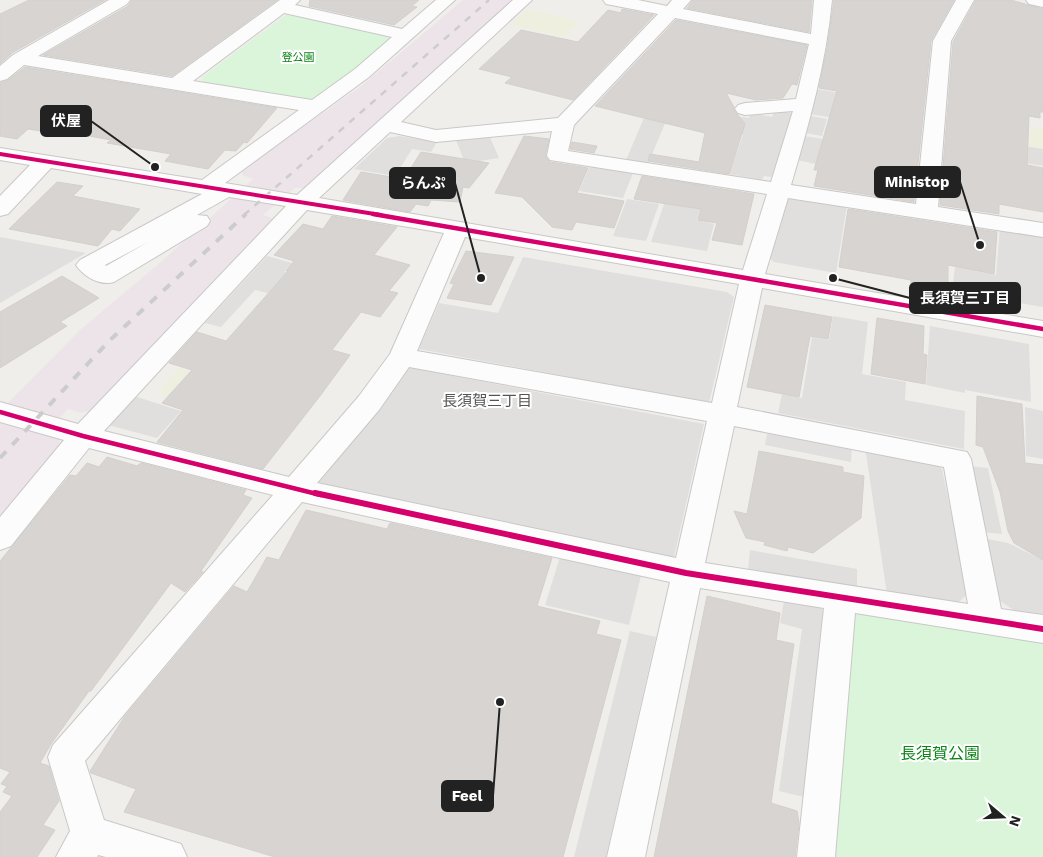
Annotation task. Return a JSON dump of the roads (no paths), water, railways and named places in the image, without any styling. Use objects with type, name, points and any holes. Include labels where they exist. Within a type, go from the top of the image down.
[{"type":"street","points":[[0,75],[20,59],[121,0]]},
{"type":"street","points":[[199,221],[106,277],[88,265],[214,189],[314,106],[362,73],[446,0]]},
{"type":"street","points":[[0,538],[83,436],[302,202],[523,0]]},
{"type":"street","points":[[612,0],[676,6],[819,41]]},
{"type":"street","points":[[626,857],[686,573],[752,279],[805,104],[819,41],[824,0]]},
{"type":"street","points":[[926,212],[942,41],[964,0]]},
{"type":"street","points":[[1035,0],[1043,2]]},
{"type":"street","points":[[176,84],[286,4],[406,35]]},
{"type":"street","points":[[676,6],[564,124],[557,156],[1043,230]]},
{"type":"street","points":[[20,59],[314,106]]},
{"type":"street","points":[[745,110],[805,104]]},
{"type":"street","points":[[386,125],[436,136],[564,124]]},
{"type":"street","points":[[0,154],[457,228],[1043,329]]},
{"type":"street","points":[[0,210],[46,162]]},
{"type":"street","points":[[168,857],[83,846],[66,757],[369,403],[402,357],[457,228]]},
{"type":"street","points":[[402,357],[722,414],[957,459],[987,620]]},
{"type":"street","points":[[0,412],[83,436],[294,489],[686,573],[1043,629]]},
{"type":"street","points":[[816,857],[841,597]]},
{"type":"railway","points":[[244,215],[489,0]]},
{"type":"railway","points":[[0,458],[109,341],[246,214]]},
{"type":"place","name":"伏屋","points":[[155,167]]},
{"type":"place","name":"Ministop","points":[[980,245]]},
{"type":"place","name":"らんぷ","points":[[481,278]]},
{"type":"place","name":"長須賀三丁目","points":[[833,278]]},
{"type":"place","name":"Feel","points":[[500,702]]},
{"type":"district","name":"長須賀三丁目","points":[[487,401]]},
{"type":"park label","name":"登公園","points":[[298,57]]},
{"type":"park label","name":"長須賀公園","points":[[940,753]]}]
